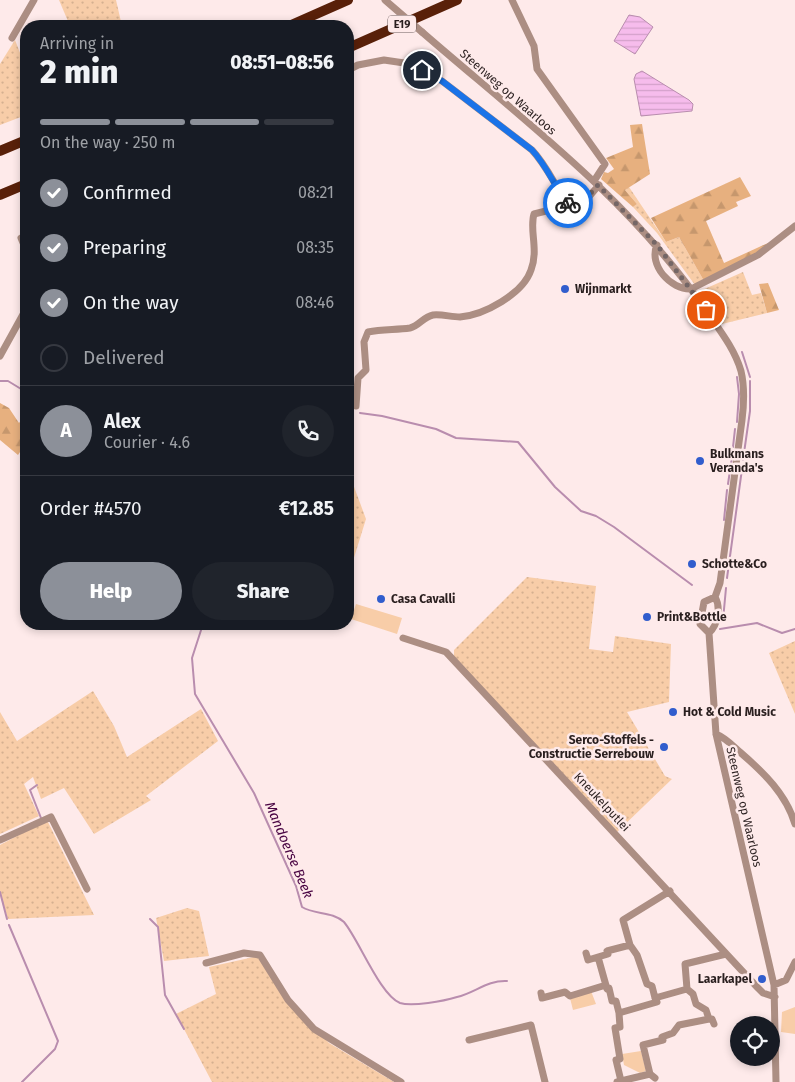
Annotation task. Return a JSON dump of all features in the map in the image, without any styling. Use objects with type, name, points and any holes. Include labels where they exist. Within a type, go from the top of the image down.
[{"type":"highway","points":[[303,20],[348,0]]},
{"type":"highway","name":"E19","points":[[354,45],[457,0]]},
{"type":"highway","points":[[0,151],[20,143]]},
{"type":"highway","points":[[0,195],[20,187]]},
{"type":"street","points":[[22,20],[34,0]]},
{"type":"street","name":"Steenweg op Waarloos","points":[[385,0],[596,183],[657,245],[691,289],[734,354],[741,371],[744,397],[721,575],[715,597],[718,602],[716,623],[709,632],[716,734],[774,985],[776,1082]]},
{"type":"street","name":"Steenweg op Waarloos","points":[[512,0],[534,46],[537,69],[605,164],[596,183]]},
{"type":"street","points":[[12,38],[20,24]]},
{"type":"street","points":[[354,67],[384,60],[411,64],[442,81],[532,150],[542,161],[558,191],[568,204]]},
{"type":"street","points":[[356,406],[358,378],[366,370],[364,342],[368,332],[413,328],[425,317],[435,315],[459,317],[471,315],[512,294],[524,284],[535,259],[534,214],[538,211],[563,208],[568,204],[578,203],[587,199],[596,183]]},
{"type":"street","points":[[657,245],[653,253],[656,264],[670,283],[681,290],[691,289],[758,255],[795,226]]},
{"type":"street","points":[[0,356],[20,320]]},
{"type":"street","name":"Steenweg op Waarloos","points":[[709,632],[700,624],[702,608],[704,602],[715,597]]},
{"type":"street","name":"Kneukelputlei","points":[[403,638],[446,652],[763,993],[775,997]]},
{"type":"street","points":[[716,734],[726,740],[768,776],[787,804],[795,824]]},
{"type":"street","points":[[0,840],[51,817],[87,889]]},
{"type":"street","points":[[619,1013],[656,1002],[652,986],[647,984],[637,955],[630,945],[623,920],[670,891]]},
{"type":"street","points":[[586,953],[588,960],[630,945]]},
{"type":"street","points":[[206,963],[244,953],[260,955],[288,1000],[314,1028],[401,1082]]},
{"type":"street","points":[[598,957],[606,985],[612,1001],[616,1000],[619,1013],[620,1027],[614,1028],[619,1048],[620,1059],[616,1060],[619,1081],[653,1076],[640,1046],[663,1040],[662,1037],[673,1033],[679,1025],[711,1021],[706,1010],[696,1004],[693,994],[687,989],[685,964],[726,954]]},
{"type":"street","points":[[774,985],[786,980],[795,962]]},
{"type":"street","points":[[541,993],[542,998],[565,992],[570,996],[606,985]]},
{"type":"street","points":[[655,998],[687,989]]},
{"type":"street","points":[[469,1040],[531,1025],[545,1082]]},
{"type":"street","points":[[619,1048],[628,1046]]},
{"type":"shaded area","points":[[59,0],[116,0],[121,20],[67,20]]},
{"type":"shaded area","points":[[629,15],[640,17],[653,27],[635,54],[614,41]]},
{"type":"shaded area","points":[[15,40],[20,53],[20,117],[0,125],[0,64]]},
{"type":"shaded area","points":[[642,71],[689,100],[693,104],[692,111],[641,116],[634,79],[636,74]]},
{"type":"shaded area","points":[[629,187],[666,242],[679,237],[704,281],[695,285],[657,233],[633,207],[637,204],[625,190]]},
{"type":"shaded area","points":[[743,272],[752,295],[761,293],[767,313],[722,324],[700,291]]},
{"type":"shaded area","points":[[354,487],[366,519],[354,558]]},
{"type":"shaded area","points":[[527,577],[596,586],[589,649],[613,652],[615,636],[671,644],[669,702],[627,712],[665,776],[672,779],[617,832],[454,657],[454,650]]},
{"type":"shaded area","points":[[356,604],[402,618],[397,634],[354,620]]},
{"type":"shaded area","points":[[795,641],[795,714],[769,653]]},
{"type":"shaded area","points":[[93,691],[114,726],[127,757],[201,709],[218,741],[146,796],[151,800],[94,834],[64,788],[41,799],[33,777],[24,784],[39,816],[0,834],[0,712],[17,741]]},
{"type":"shaded area","points":[[47,820],[94,915],[8,919],[0,893],[0,845]]},
{"type":"shaded area","points":[[187,908],[199,911],[209,956],[164,961],[156,918]]},
{"type":"shaded area","points":[[258,956],[288,1001],[329,1043],[394,1082],[212,1082],[176,1014],[216,994],[209,967]]},
{"type":"shaded area","points":[[591,991],[596,1004],[573,1010],[570,998]]},
{"type":"shaded area","points":[[795,1007],[795,1034],[781,1032],[782,1012]]},
{"type":"shaded area","points":[[641,1051],[646,1071],[640,1073],[624,1065],[622,1054]]},
{"type":"green space","points":[[642,124],[650,174],[625,190],[637,204],[633,207],[601,179],[604,172],[608,173],[614,169],[606,158],[633,147],[630,125]]},
{"type":"green space","points":[[740,177],[751,196],[736,202],[738,206],[706,221],[724,263],[768,243],[771,246],[704,281],[679,237],[666,242],[651,218]]},
{"type":"green space","points":[[768,283],[779,310],[767,313],[759,284]]},
{"type":"green space","points":[[0,403],[9,408],[19,423],[20,422],[20,452],[18,455],[0,440]]},
{"type":"waterway","points":[[742,352],[750,377]]},
{"type":"waterway","points":[[737,377],[739,394],[737,422]]},
{"type":"waterway","points":[[0,381],[8,381],[20,388]]},
{"type":"waterway","points":[[743,460],[750,411],[750,381]]},
{"type":"waterway","points":[[360,413],[382,416],[436,429],[456,438],[518,442],[555,487],[581,511],[596,516],[614,527],[692,585]]},
{"type":"waterway","points":[[733,447],[735,429]]},
{"type":"waterway","points":[[728,484],[732,457]]},
{"type":"waterway","points":[[727,578],[742,469]]},
{"type":"waterway","points":[[724,520],[727,490]]},
{"type":"waterway","points":[[723,620],[726,588]]},
{"type":"waterway","points":[[720,629],[757,623],[782,633],[795,629]]},
{"type":"waterway","name":"Mandoerse Beek","points":[[201,630],[192,658],[195,694],[254,793],[296,886],[302,907],[334,916],[344,922],[377,979],[392,998],[400,1003],[420,1004],[444,1000],[463,995],[493,983],[507,981]]},
{"type":"waterway","points":[[37,785],[30,790],[41,818]]},
{"type":"waterway","points":[[0,892],[7,919]]},
{"type":"waterway","points":[[150,919],[158,927],[165,995],[184,1029]]},
{"type":"waterway","points":[[9,925],[58,1041],[55,1049],[22,1082]]},
{"type":"way so far","points":[[568,203],[578,203],[587,199],[598,185],[618,203],[657,245],[706,310]]},
{"type":"place","name":"Wijnmarkt","points":[[565,289]]},
{"type":"place","name":"Bulkmans Veranda's","points":[[700,461]]},
{"type":"place","name":"Schotte&Co","points":[[692,564]]},
{"type":"place","name":"Casa Cavalli","points":[[381,599]]},
{"type":"place","name":"Print&Bottle","points":[[647,617]]},
{"type":"place","name":"Hot & Cold Music","points":[[673,712]]},
{"type":"place","name":"Serco-Stoffels - Constructie Serrebouw","points":[[664,747]]},
{"type":"place","name":"Laarkapel","points":[[762,979]]},
{"type":"route","points":[[422,70],[442,81],[532,150],[542,161],[558,191],[568,203]]}]
